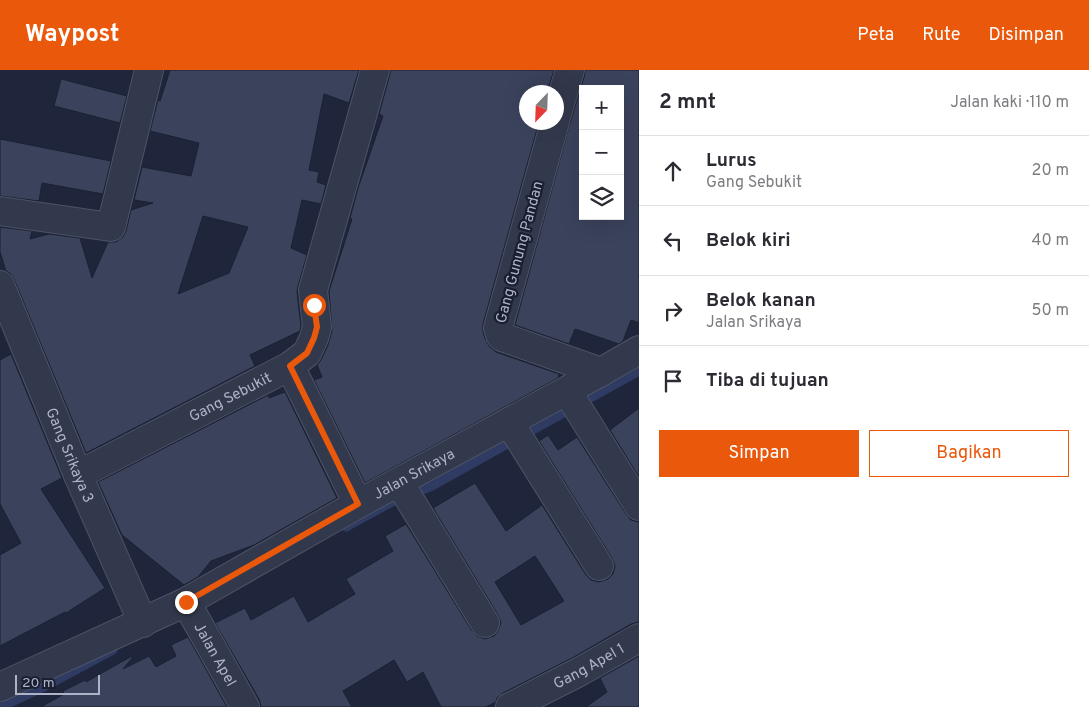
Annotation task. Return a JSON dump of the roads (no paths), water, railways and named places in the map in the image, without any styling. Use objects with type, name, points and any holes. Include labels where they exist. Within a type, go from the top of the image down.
[{"type":"street","points":[[0,211],[111,228],[150,70]]},
{"type":"street","name":"Gang Sebukit","points":[[78,475],[290,366],[307,353],[317,327],[313,290],[375,70]]},
{"type":"street","points":[[564,90],[570,70]]},
{"type":"street","name":"Gang Gunung Pandan","points":[[553,130],[498,328],[502,337],[601,372]]},
{"type":"street","name":"Gang Srikaya 3","points":[[1,289],[78,475],[143,623]]},
{"type":"street","name":"Jalan Srikaya","points":[[0,687],[186,602],[358,504],[639,350]]},
{"type":"street","points":[[290,366],[358,504]]},
{"type":"street","points":[[567,391],[639,506]]},
{"type":"street","points":[[510,422],[599,566]]},
{"type":"street","points":[[399,482],[485,623]]},
{"type":"street","name":"Jalan Apel","points":[[186,602],[245,707]]},
{"type":"street","name":"Gang Apel 1","points":[[510,707],[639,638]]},
{"type":"waterway","points":[[346,527],[392,502],[432,486],[639,371]]},
{"type":"waterway","points":[[1,707],[42,688],[113,650]]}]
